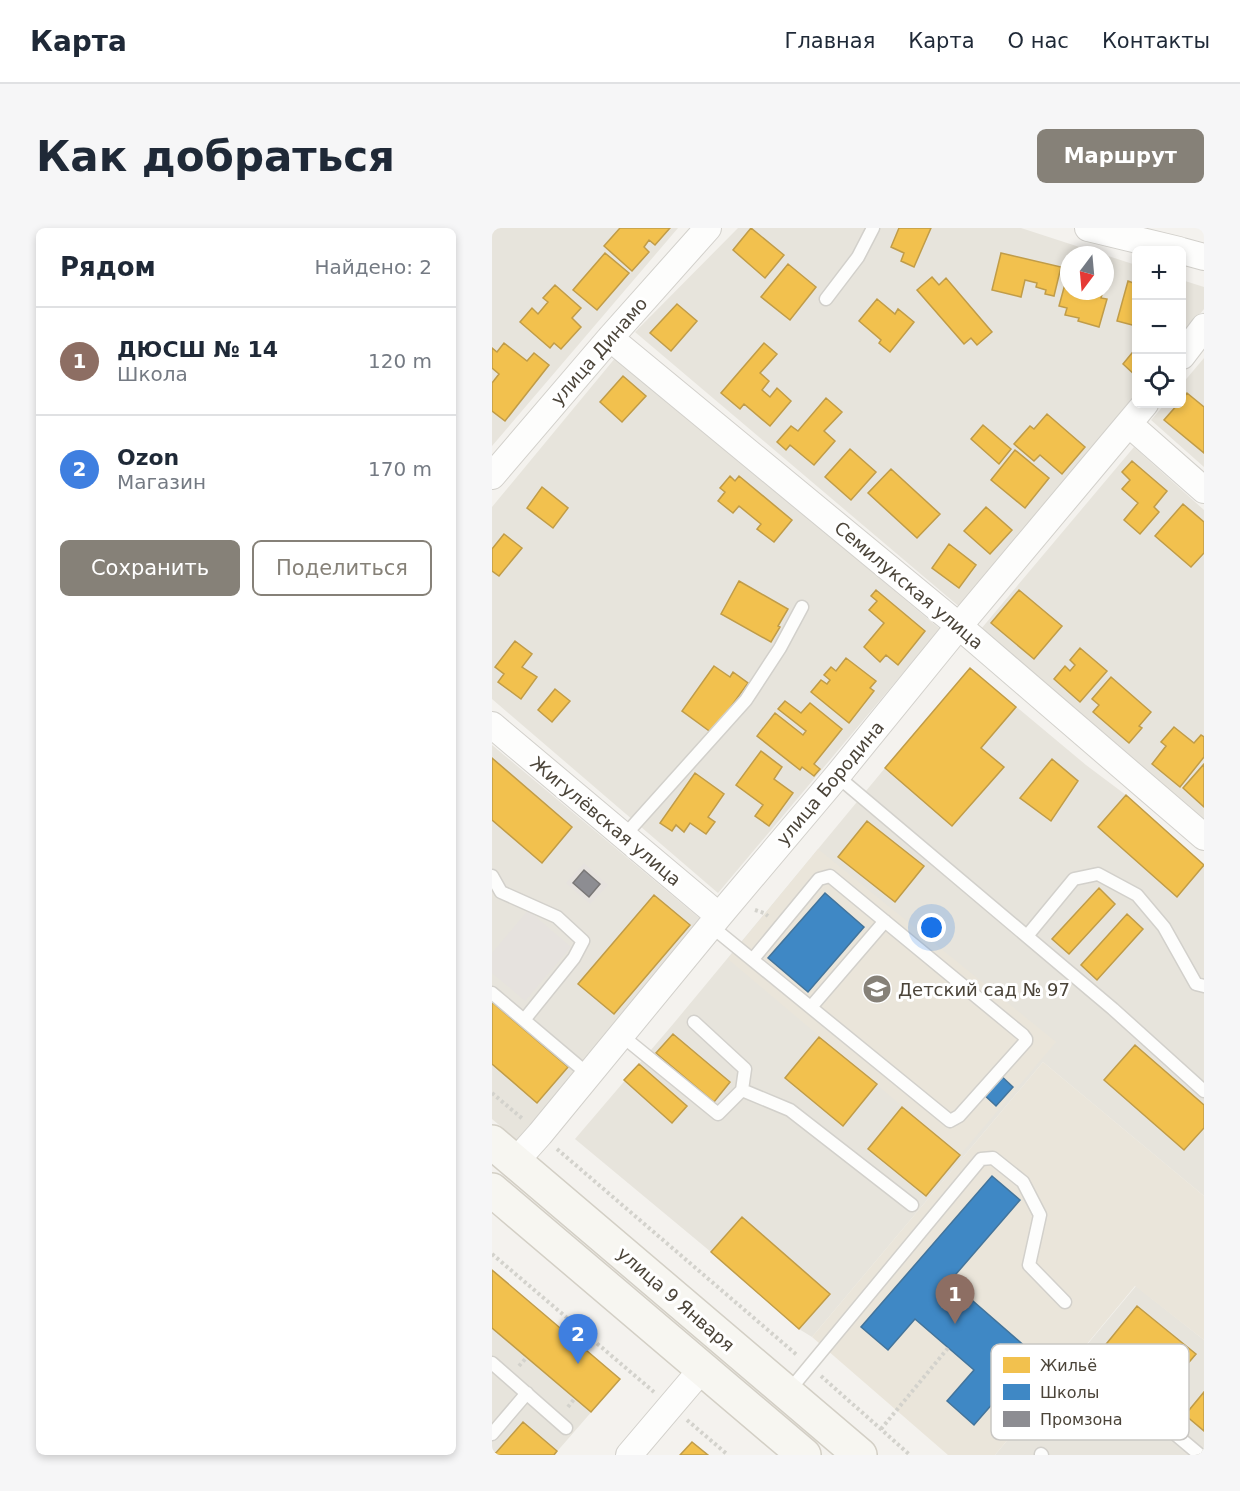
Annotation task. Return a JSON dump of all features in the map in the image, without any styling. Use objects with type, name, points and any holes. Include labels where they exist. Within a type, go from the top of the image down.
[{"type":"main road","name":"улица 9 Января","points":[[504,1152],[860,1455]]},
{"type":"main road","name":"улица 9 Января","points":[[492,1190],[804,1455]]},
{"type":"street","name":"улица Динамо","points":[[492,476],[708,228]]},
{"type":"street","points":[[1088,228],[1160,246]]},
{"type":"street","points":[[1186,252],[1204,257]]},
{"type":"street","points":[[1184,354],[1204,327]]},
{"type":"street","name":"Семилукская улица","points":[[610,338],[959,626],[1204,837]]},
{"type":"street","name":"улица Бородина","points":[[504,1152],[540,1134],[1141,408]]},
{"type":"street","points":[[1129,424],[1204,490]]},
{"type":"street","name":"Жигулёвская улица","points":[[492,726],[624,836],[715,921]]},
{"type":"street","points":[[629,1455],[702,1369]]},
{"type":"lane","points":[[826,299],[858,257],[873,228]]},
{"type":"lane","points":[[624,836],[746,700],[780,648],[802,607]]},
{"type":"lane","points":[[837,776],[1113,1009],[1204,1091]]},
{"type":"lane","points":[[1027,936],[1074,879],[1098,874],[1137,895],[1164,927],[1196,984],[1204,986]]},
{"type":"lane","points":[[492,876],[501,892],[557,917],[583,941],[574,958],[524,1020]]},
{"type":"lane","points":[[715,921],[753,960],[950,1121],[959,1116],[1026,1039],[830,876],[819,879],[753,960]]},
{"type":"lane","points":[[811,1007],[885,921]]},
{"type":"lane","points":[[492,993],[589,1075]]},
{"type":"lane","points":[[621,1035],[718,1114],[742,1090],[745,1069],[694,1022]]},
{"type":"lane","points":[[742,1090],[790,1110],[912,1205]]},
{"type":"lane","points":[[787,1393],[981,1159],[993,1158],[1023,1182],[1040,1215],[1029,1264],[1065,1302]]},
{"type":"lane","points":[[492,1363],[566,1428]]},
{"type":"lane","points":[[492,1434],[527,1393]]},
{"type":"lane","points":[[1182,1440],[1200,1455]]},
{"type":"path","points":[[492,1093],[910,1455]]},
{"type":"path","points":[[492,1254],[728,1455]]},
{"type":"path","points":[[881,1429],[948,1348]]},
{"type":"shaded area","points":[[492,228],[678,228],[492,446]]},
{"type":"shaded area","points":[[738,228],[1021,228],[1076,246],[1060,246],[1060,300],[1114,300],[1114,258],[1132,264],[1132,398],[962,609],[635,332]]},
{"type":"shaded area","points":[[1186,281],[1204,287],[1204,309],[1186,332]]},
{"type":"shaded area","points":[[616,357],[940,629],[718,893],[492,699],[492,507]]},
{"type":"shaded area","points":[[1204,358],[1204,467],[1151,420],[1162,408],[1186,408],[1186,379]]},
{"type":"shaded area","points":[[1134,447],[1204,510],[1204,822],[981,629]]},
{"type":"shaded area","points":[[970,668],[1086,765],[1126,795],[1204,865],[1204,1196],[1043,1062],[812,1337],[799,1329],[575,1139]]},
{"type":"shaded area","points":[[492,745],[703,921],[519,1142],[492,1119]]},
{"type":"shaded area","name":"Детский сад № 97","points":[[818,849],[1056,1042],[960,1155],[728,959]]},
{"type":"shaded area","points":[[584,863],[608,885],[590,904],[566,883]]},
{"type":"shaded area","points":[[528,910],[571,947],[525,1001],[492,973],[492,953]]},
{"type":"shaded area","points":[[1043,1062],[1204,1196],[1204,1340],[1135,1286],[1087,1344],[991,1344],[991,1440],[1007,1440],[995,1455],[948,1455],[812,1337]]},
{"type":"shaded area","points":[[492,1270],[620,1379],[554,1455],[492,1455]]},
{"type":"shaded area","points":[[1136,1286],[1204,1340],[1204,1455],[995,1455],[1008,1440],[1189,1440],[1189,1344],[1088,1344]]},
{"type":"building: Жильё","points":[[620,228],[670,228],[655,245],[649,240],[644,247],[649,252],[632,271],[604,246]]},
{"type":"building: Жильё","points":[[751,228],[784,255],[765,278],[733,250]]},
{"type":"building: Жильё","points":[[899,228],[931,228],[914,267],[901,261],[904,253],[891,247]]},
{"type":"building: Жильё","points":[[605,253],[629,273],[597,310],[573,290]]},
{"type":"building: Жильё","points":[[1001,253],[1060,267],[1054,296],[1045,294],[1046,290],[1036,287],[1037,283],[1025,280],[1021,297],[992,290]]},
{"type":"building: Жильё","points":[[788,264],[816,287],[790,320],[761,297]]},
{"type":"building: Жильё","points":[[932,277],[939,285],[946,278],[992,332],[977,345],[971,338],[964,344],[917,290]]},
{"type":"building: Жильё","points":[[1128,281],[1132,282],[1132,325],[1117,321]]},
{"type":"building: Жильё","points":[[555,285],[581,308],[572,318],[581,327],[561,349],[554,343],[550,348],[520,322],[532,308],[538,314],[548,302],[543,298]]},
{"type":"building: Жильё","points":[[877,299],[895,314],[898,309],[914,322],[890,352],[879,343],[881,340],[859,321]]},
{"type":"building: Жильё","points":[[1061,300],[1107,300],[1099,327],[1078,321],[1079,318],[1065,315],[1067,308],[1059,306]]},
{"type":"building: Жильё","points":[[677,304],[697,321],[671,351],[650,333]]},
{"type":"building: Жильё","points":[[504,343],[527,361],[534,353],[549,365],[505,421],[492,411],[492,383],[499,374],[492,368],[492,348],[497,352]]},
{"type":"building: Жильё","points":[[764,343],[777,354],[760,373],[769,381],[762,390],[770,397],[777,388],[791,401],[770,426],[744,404],[740,409],[721,393]]},
{"type":"building: Жильё","points":[[1132,353],[1132,372],[1123,364]]},
{"type":"building: Жильё","points":[[623,376],[646,396],[622,422],[600,402]]},
{"type":"building: Жильё","points":[[1186,394],[1204,407],[1204,453],[1164,420],[1174,408],[1186,408]]},
{"type":"building: Жильё","points":[[826,398],[842,412],[824,431],[835,441],[814,465],[790,445],[786,450],[777,442],[791,426],[798,431]]},
{"type":"building: Жильё","points":[[1047,414],[1085,447],[1062,474],[1040,455],[1034,461],[1014,444],[1030,426],[1034,429]]},
{"type":"building: Жильё","points":[[983,425],[1011,449],[999,464],[971,439]]},
{"type":"building: Жильё","points":[[850,449],[876,472],[851,500],[825,477]]},
{"type":"building: Жильё","points":[[1015,450],[1049,478],[1025,508],[991,480]]},
{"type":"building: Жильё","points":[[1132,461],[1167,491],[1154,507],[1159,512],[1140,534],[1124,520],[1138,503],[1122,489],[1130,480],[1122,472]]},
{"type":"building: Жильё","points":[[891,469],[940,514],[917,538],[868,493]]},
{"type":"building: Жильё","points":[[730,476],[735,481],[739,476],[792,520],[774,542],[757,529],[761,524],[739,506],[733,513],[718,501],[725,492],[720,488]]},
{"type":"building: Жильё","points":[[542,487],[568,508],[553,528],[527,508]]},
{"type":"building: Жильё","points":[[1183,504],[1204,522],[1204,553],[1191,567],[1155,536]]},
{"type":"building: Жильё","points":[[986,507],[1012,530],[990,554],[964,531]]},
{"type":"building: Жильё","points":[[504,534],[522,548],[499,576],[492,571],[492,549]]},
{"type":"building: Жильё","points":[[949,544],[976,565],[959,588],[932,568]]},
{"type":"building: Жильё","points":[[739,581],[788,609],[771,642],[721,614]]},
{"type":"building: Жильё","points":[[876,590],[925,631],[898,665],[886,655],[880,662],[864,647],[884,623],[869,610],[877,601],[871,596]]},
{"type":"building: Жильё","points":[[1019,590],[1062,626],[1034,659],[991,623]]},
{"type":"building: Жильё","points":[[515,641],[532,654],[522,667],[537,677],[521,699],[498,682],[504,674],[495,667]]},
{"type":"building: Жильё","points":[[1080,648],[1107,671],[1080,702],[1054,679],[1065,666],[1070,671],[1075,665],[1070,660]]},
{"type":"building: Жильё","points":[[846,658],[876,681],[870,688],[874,691],[849,723],[811,692],[821,680],[827,684],[830,680],[824,675],[831,667],[836,671]]},
{"type":"building: Жильё","points":[[714,666],[730,677],[733,672],[748,683],[712,733],[682,711]]},
{"type":"building: Жильё","points":[[970,668],[1016,707],[981,748],[1004,767],[952,826],[885,768]]},
{"type":"building: Жильё","points":[[1111,677],[1151,712],[1139,726],[1142,728],[1129,743],[1093,712],[1099,705],[1092,699]]},
{"type":"building: Жильё","points":[[555,689],[570,701],[552,722],[538,710]]},
{"type":"building: Жильё","points":[[785,701],[801,713],[810,703],[842,729],[814,764],[820,769],[814,776],[802,767],[800,770],[757,736],[775,713],[803,735],[806,731],[778,709]]},
{"type":"building: Жильё","points":[[1174,727],[1194,743],[1201,735],[1204,737],[1204,757],[1180,787],[1152,764],[1166,746],[1161,742]]},
{"type":"building: Жильё","points":[[761,751],[782,767],[774,779],[793,793],[769,826],[755,816],[763,805],[736,785]]},
{"type":"building: Жильё","points":[[492,758],[572,827],[542,863],[492,820]]},
{"type":"building: Жильё","points":[[1052,759],[1078,781],[1051,821],[1020,798]]},
{"type":"building: Жильё","points":[[1204,764],[1204,807],[1183,788]]},
{"type":"building: Жильё","points":[[695,773],[724,794],[708,817],[715,822],[706,834],[690,823],[684,832],[676,825],[672,831],[660,823]]},
{"type":"building: Жильё","points":[[1126,795],[1204,865],[1177,897],[1098,827]]},
{"type":"building: Жильё","points":[[867,821],[924,866],[895,902],[838,857]]},
{"type":"building: Жильё","points":[[1099,888],[1115,904],[1069,954],[1052,939]]},
{"type":"building: Жильё","points":[[654,895],[690,925],[614,1014],[578,984]]},
{"type":"building: Жильё","points":[[1127,914],[1143,929],[1097,980],[1081,965]]},
{"type":"building: Жильё","points":[[492,1002],[568,1067],[537,1103],[492,1064]]},
{"type":"building: Жильё","points":[[673,1034],[730,1082],[714,1102],[656,1053]]},
{"type":"building: Жильё","points":[[819,1037],[877,1084],[843,1126],[785,1078]]},
{"type":"building: Жильё","points":[[1135,1045],[1204,1105],[1204,1128],[1184,1150],[1104,1080]]},
{"type":"building: Жильё","points":[[639,1064],[687,1106],[672,1123],[624,1080]]},
{"type":"building: Жильё","points":[[902,1107],[960,1155],[926,1196],[868,1149]]},
{"type":"building: Жильё","points":[[742,1217],[830,1294],[799,1329],[711,1252]]},
{"type":"building: Жильё","points":[[492,1270],[620,1379],[591,1412],[492,1328]]},
{"type":"building: Жильё","points":[[1137,1306],[1184,1344],[1106,1344]]},
{"type":"building: Жильё","points":[[1189,1348],[1196,1354],[1189,1362]]},
{"type":"building: Жильё","points":[[1204,1392],[1204,1431],[1189,1418],[1189,1410]]},
{"type":"building: Жильё","points":[[523,1422],[557,1451],[554,1455],[494,1455]]},
{"type":"building: Жильё","points":[[692,1442],[708,1455],[680,1455]]},
{"type":"building: Школы","points":[[825,893],[864,927],[808,992],[768,958]]},
{"type":"building: Школы","points":[[998,1073],[1013,1087],[996,1106],[981,1092]]},
{"type":"building: Школы","points":[[992,1176],[1020,1200],[950,1281],[1022,1344],[991,1344],[991,1405],[974,1425],[947,1401],[974,1370],[915,1319],[888,1350],[861,1327]]},
{"type":"building: Промзона","points":[[584,870],[600,884],[589,897],[573,883]]},
{"type":"place","name":"Детский сад № 97","points":[[877,989]]},
{"type":"place","name":"ДЮСШ № 14","points":[[955,1324]]},
{"type":"place","name":"Ozon","points":[[578,1364]]}]
